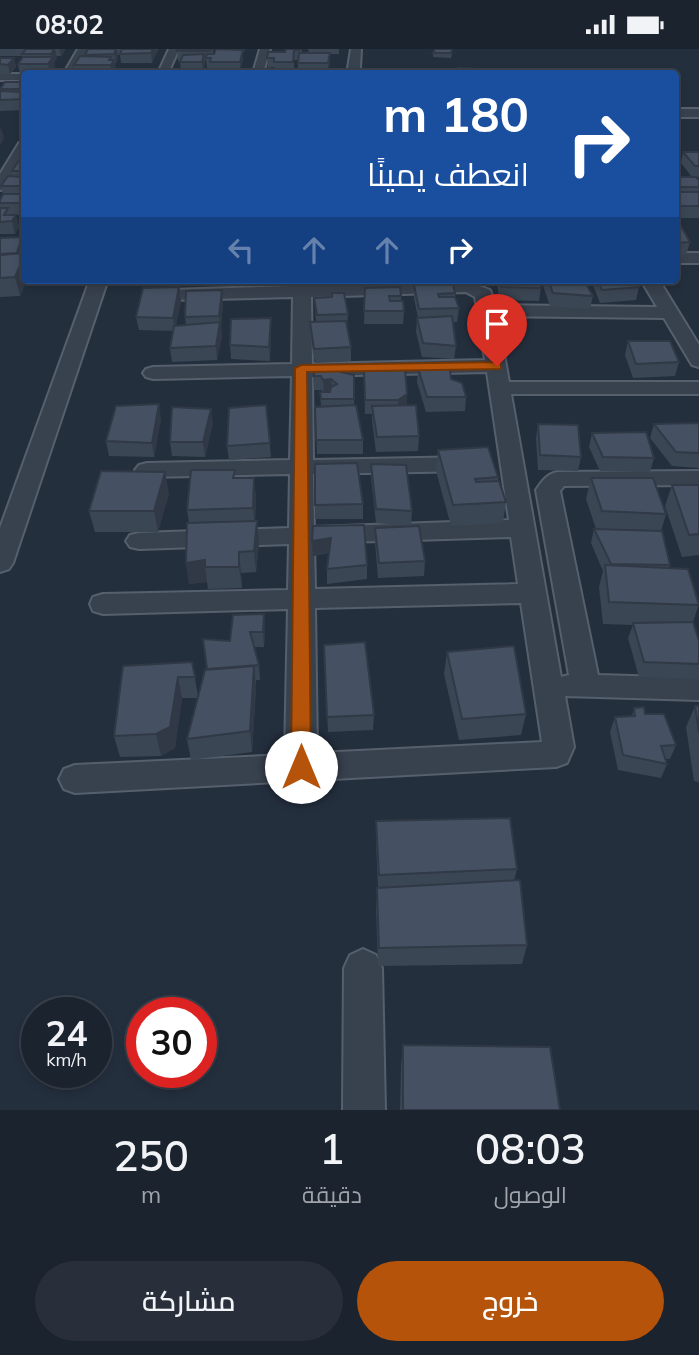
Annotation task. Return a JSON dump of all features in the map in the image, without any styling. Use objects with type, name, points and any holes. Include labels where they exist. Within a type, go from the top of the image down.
[{"type":"street","points":[[71,70],[83,49]]},
{"type":"street","points":[[164,70],[174,49]]},
{"type":"street","points":[[259,70],[265,49]]},
{"type":"street","points":[[355,70],[356,49]]},
{"type":"street","points":[[0,77],[21,77]]},
{"type":"street","points":[[679,113],[699,113]]},
{"type":"street","points":[[0,152],[21,150]]},
{"type":"street","points":[[0,186],[21,153]]},
{"type":"street","points":[[679,258],[699,258]]},
{"type":"street","points":[[652,284],[698,359]]},
{"type":"street","points":[[0,563],[97,285]]},
{"type":"street","points":[[301,767],[302,285]]},
{"type":"street","points":[[75,779],[556,754],[548,686],[484,294],[469,286],[302,285],[169,295]]},
{"type":"street","points":[[487,310],[670,313]]},
{"type":"street","points":[[153,373],[301,368],[699,388]]},
{"type":"street","points":[[147,470],[513,463]]},
{"type":"street","points":[[586,687],[548,490],[550,485],[557,479],[699,478]]},
{"type":"street","points":[[139,541],[523,528]]},
{"type":"street","points":[[103,604],[533,593]]},
{"type":"street","points":[[548,686],[699,689]]},
{"type":"street","points":[[363,968],[364,1110]]},
{"type":"building","points":[[26,49],[54,49],[51,54],[22,54]]},
{"type":"building","points":[[88,49],[116,49],[114,54],[85,55]]},
{"type":"building","points":[[122,49],[153,49],[151,53],[120,54]]},
{"type":"building","points":[[177,49],[211,49],[177,51]]},
{"type":"building","points":[[216,49],[243,50],[240,62],[210,62],[211,58],[206,58],[207,54],[214,54]]},
{"type":"building","points":[[286,49],[302,49],[294,50],[293,62],[274,62],[274,58],[267,58],[268,52],[285,52]]},
{"type":"building","points":[[435,49],[452,49],[451,53],[433,53]]},
{"type":"building","points":[[299,53],[330,53],[328,63],[298,63]]},
{"type":"building","points":[[204,54],[202,62],[180,62],[183,55]]},
{"type":"building","points":[[80,56],[111,57],[109,60],[114,60],[111,65],[74,65]]},
{"type":"building","points":[[23,57],[53,57],[48,64],[18,64]]},
{"type":"building","points":[[0,58],[14,58],[8,65],[0,64]]},
{"type":"building","points":[[5,82],[21,82],[21,89],[0,89]]},
{"type":"building","points":[[0,91],[21,92],[21,99],[0,100]]},
{"type":"building","points":[[683,152],[699,152],[699,166],[695,166]]},
{"type":"building","points":[[20,159],[21,159],[21,171],[12,171]]},
{"type":"building","points":[[8,176],[21,177],[21,186],[1,186]]},
{"type":"building","points":[[679,177],[696,177],[699,187],[679,187]]},
{"type":"building","points":[[679,192],[699,192],[699,206],[680,206]]},
{"type":"building","points":[[3,194],[21,194],[21,203],[0,203]]},
{"type":"building","points":[[0,208],[8,208],[4,215],[16,215],[12,221],[0,222]]},
{"type":"building","points":[[679,226],[681,226],[690,242],[679,243]]},
{"type":"building","points":[[21,237],[17,253],[0,254],[0,238]]},
{"type":"building","points":[[21,253],[21,264],[15,277],[0,278],[0,255]]},
{"type":"building","points":[[453,284],[455,293],[438,294],[439,297],[455,297],[459,308],[419,309],[414,285]]},
{"type":"building","points":[[501,284],[540,284],[541,288],[501,287]]},
{"type":"building","points":[[550,284],[586,284],[593,296],[553,293]]},
{"type":"building","points":[[600,284],[638,284],[639,287],[602,290]]},
{"type":"building","points":[[179,287],[173,318],[136,317],[143,288]]},
{"type":"building","points":[[400,287],[401,296],[389,296],[390,301],[403,301],[404,311],[364,311],[365,288]]},
{"type":"building","points":[[222,290],[219,316],[185,317],[186,291]]},
{"type":"building","points":[[332,293],[344,293],[348,314],[317,315],[314,298],[332,297]]},
{"type":"building","points":[[452,316],[456,346],[423,343],[417,318]]},
{"type":"building","points":[[271,318],[269,347],[230,345],[231,319]]},
{"type":"building","points":[[346,321],[351,347],[314,349],[310,322]]},
{"type":"building","points":[[220,322],[216,346],[170,348],[174,326]]},
{"type":"building","points":[[628,341],[670,341],[679,362],[636,364]]},
{"type":"building","points":[[344,367],[341,372],[354,375],[354,399],[321,399],[320,392],[330,392],[331,387],[337,384],[331,379],[323,380],[321,376],[313,376],[315,372]]},
{"type":"building","points":[[418,368],[450,369],[451,379],[462,383],[466,397],[427,397]]},
{"type":"building","points":[[405,370],[407,394],[398,400],[365,400],[364,371]]},
{"type":"building","points":[[159,404],[152,443],[106,441],[116,406]]},
{"type":"building","points":[[266,405],[270,443],[227,446],[229,408]]},
{"type":"building","points":[[356,405],[363,440],[316,440],[315,407]]},
{"type":"building","points":[[416,405],[419,436],[377,437],[372,406]]},
{"type":"building","points":[[172,407],[211,409],[203,442],[170,442]]},
{"type":"building","points":[[699,423],[699,453],[676,452],[654,424]]},
{"type":"building","points":[[538,424],[578,425],[581,457],[540,455]]},
{"type":"building","points":[[646,432],[654,458],[603,457],[592,433]]},
{"type":"building","points":[[488,447],[498,477],[475,479],[476,482],[499,481],[506,502],[453,505],[438,450]]},
{"type":"building","points":[[357,463],[363,504],[315,505],[315,464]]},
{"type":"building","points":[[371,464],[406,465],[412,511],[376,509]]},
{"type":"building","points":[[191,470],[235,470],[233,478],[254,478],[253,508],[187,510]]},
{"type":"building","points":[[101,471],[165,472],[154,511],[89,511]]},
{"type":"building","points":[[591,478],[653,478],[666,514],[602,511]]},
{"type":"building","points":[[672,485],[699,485],[699,534],[689,535]]},
{"type":"building","points":[[257,521],[254,551],[239,552],[239,567],[205,567],[205,560],[186,563],[187,523]]},
{"type":"building","points":[[364,525],[367,565],[327,569],[331,538],[312,541],[313,526]]},
{"type":"building","points":[[419,526],[425,561],[379,563],[375,528]]},
{"type":"building","points":[[594,529],[662,531],[670,565],[611,564]]},
{"type":"building","points":[[605,565],[688,569],[699,605],[609,602]]},
{"type":"building","points":[[264,614],[263,632],[250,632],[259,665],[207,669],[203,639],[230,641],[233,615]]},
{"type":"building","points":[[693,622],[699,641],[699,664],[644,662],[633,623]]},
{"type":"building","points":[[365,642],[374,715],[327,717],[324,645]]},
{"type":"building","points":[[514,646],[526,714],[462,719],[447,652]]},
{"type":"building","points":[[192,662],[195,677],[178,677],[170,727],[156,734],[114,736],[123,666]]},
{"type":"building","points":[[254,666],[250,731],[187,739],[205,670]]},
{"type":"building","points":[[695,706],[699,706],[699,733]]},
{"type":"building","points":[[644,707],[645,714],[664,714],[676,745],[661,746],[667,764],[623,755],[615,717],[635,716],[634,708]]},
{"type":"building","points":[[510,818],[517,869],[379,875],[376,821]]},
{"type":"building","points":[[520,880],[527,945],[379,948],[377,888]]},
{"type":"building","points":[[403,1045],[550,1047],[560,1110],[403,1110]]},
{"type":"route","points":[[301,767],[301,368],[497,366]]}]
